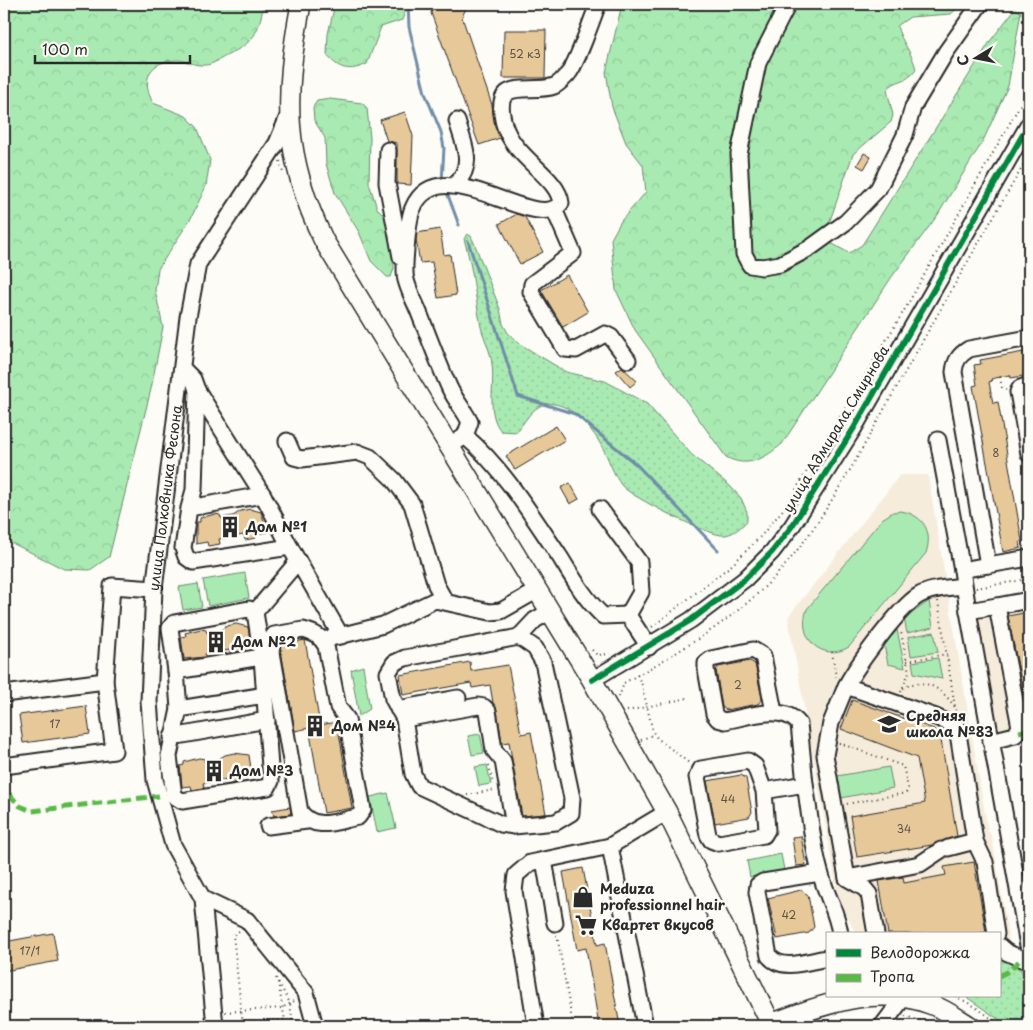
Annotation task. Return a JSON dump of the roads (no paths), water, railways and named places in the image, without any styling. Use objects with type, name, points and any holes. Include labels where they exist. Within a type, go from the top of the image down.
[{"type":"main road","points":[[301,4],[291,62],[289,114],[295,163],[309,211],[324,241],[592,680],[667,812],[772,1025],[833,999]]},
{"type":"main road","points":[[908,998],[931,1004],[970,1026]]},
{"type":"street","points":[[405,278],[409,222],[413,207],[422,195],[435,188],[456,184],[511,204],[546,211],[554,209],[561,203],[560,196],[548,179],[512,144],[500,110],[503,99],[508,93],[522,88],[554,86],[569,72],[598,4]]},
{"type":"street","points":[[788,4],[758,63],[739,154],[744,254],[750,265],[762,268],[780,264],[810,248],[846,222],[878,190],[905,135],[913,107],[946,52],[980,4]]},
{"type":"street","name":"улица Полковника Фесюна","points":[[214,1026],[203,899],[173,845],[155,780],[149,701],[154,589],[188,317],[198,264],[277,143],[289,114]]},
{"type":"street","points":[[456,184],[465,174],[467,162],[457,121]]},
{"type":"street","name":"улица Адмирала Смирнова","points":[[592,680],[692,620],[745,579],[772,552],[792,526],[854,428],[1029,124]]},
{"type":"street","points":[[388,150],[387,183],[405,278],[451,392],[470,422],[465,436],[449,447]]},
{"type":"street","points":[[554,209],[573,253],[532,284],[531,292],[565,349],[576,350],[605,334],[611,337],[628,360]]},
{"type":"street","points":[[988,565],[954,365],[962,353],[969,349],[1029,338]]},
{"type":"street","points":[[183,369],[193,379],[263,496],[340,636]]},
{"type":"street","points":[[1029,385],[1020,388],[1018,392],[1029,454]]},
{"type":"street","points":[[198,390],[194,490],[188,508],[183,548],[186,557],[193,562],[290,547]]},
{"type":"street","points":[[465,436],[486,455],[538,525],[591,605],[603,616],[628,615]]},
{"type":"street","points":[[938,440],[1029,951]]},
{"type":"street","points":[[287,441],[294,456],[302,459],[357,452],[370,457],[394,480],[412,504],[436,585],[445,601]]},
{"type":"street","points":[[188,508],[263,496]]},
{"type":"street","points":[[600,509],[639,562],[641,592],[628,615]]},
{"type":"street","points":[[962,570],[1029,558]]},
{"type":"street","points":[[255,612],[248,609],[174,623],[170,628],[179,709],[169,756],[174,796],[182,801],[268,788],[271,781],[267,720],[262,657],[255,612],[298,561]]},
{"type":"street","points":[[4,764],[4,766],[114,751],[105,681],[112,586],[154,589]]},
{"type":"street","points":[[876,932],[868,894],[864,888],[847,878],[824,755],[827,738],[843,692],[856,666],[897,617],[918,596],[936,589],[964,588]]},
{"type":"street","points":[[324,640],[384,625],[430,602],[445,601],[490,612],[501,611],[536,590]]},
{"type":"street","points":[[968,610],[1029,600]]},
{"type":"street","points":[[991,741],[1016,734],[1020,727],[998,606]]},
{"type":"street","points":[[519,636],[535,648],[543,662],[572,798],[571,812],[556,822],[514,826],[501,824],[419,786],[413,774],[401,714],[393,699],[388,673],[394,662],[405,658],[519,636],[535,620],[549,612]]},
{"type":"street","points":[[628,615],[649,647]]},
{"type":"street","points":[[303,630],[314,633],[324,640],[338,707],[346,719],[363,810],[358,817],[316,825],[307,821],[300,812],[270,641],[274,635],[303,630]]},
{"type":"street","points":[[774,712],[763,656],[758,651],[753,650],[711,659],[706,663],[714,714],[718,719],[725,721],[774,712],[794,717],[799,724],[805,784],[820,873],[828,900],[839,922],[840,932]]},
{"type":"street","points":[[176,671],[262,657]]},
{"type":"street","points":[[4,694],[105,681]]},
{"type":"street","points":[[843,692],[896,702],[957,727],[975,840],[985,862],[996,932]]},
{"type":"street","points":[[179,709],[265,695]]},
{"type":"street","points":[[401,714],[458,698]]},
{"type":"street","points":[[401,714],[478,706],[484,707],[488,711],[494,750],[503,761],[514,826]]},
{"type":"street","points":[[172,737],[267,720]]},
{"type":"street","points":[[748,761],[755,766],[764,791],[766,832],[758,836],[715,842],[708,835],[696,777],[699,771],[748,761]]},
{"type":"street","points":[[764,791],[805,784]]},
{"type":"street","points":[[536,1026],[514,891],[516,875],[530,863],[610,846],[667,812]]},
{"type":"street","points":[[268,826],[307,821]]},
{"type":"street","points":[[847,878],[920,864],[944,849],[975,840]]},
{"type":"street","points":[[610,846],[645,1026]]},
{"type":"street","points":[[544,860],[555,923]]},
{"type":"street","points":[[820,873],[763,882],[758,886],[757,892],[769,956],[775,963],[782,965],[826,958]]},
{"type":"street","points":[[203,899],[247,920],[306,993],[315,1026]]},
{"type":"street","points":[[1000,947],[1006,952],[1029,962]]},
{"type":"street","points":[[882,1026],[903,998]]},
{"type":"waterway","points":[[408,4],[409,27],[425,93],[441,132],[444,148],[442,182]]},
{"type":"waterway","points":[[446,190],[459,225]]},
{"type":"waterway","points":[[468,241],[518,396],[575,414],[637,465],[718,550]]},
{"type":"place","name":"Дом №1","points":[[230,527]]},
{"type":"place","name":"Дом №2","points":[[216,642]]},
{"type":"place","name":"Средняя школа №83","points":[[889,724]]},
{"type":"place","name":"Дом №4","points":[[315,726]]},
{"type":"place","name":"Дом №3","points":[[214,771]]},
{"type":"place","name":"Meduza professionnel hair","points":[[583,897]]},
{"type":"place","name":"Квартет вкусов","points":[[586,925]]}]
